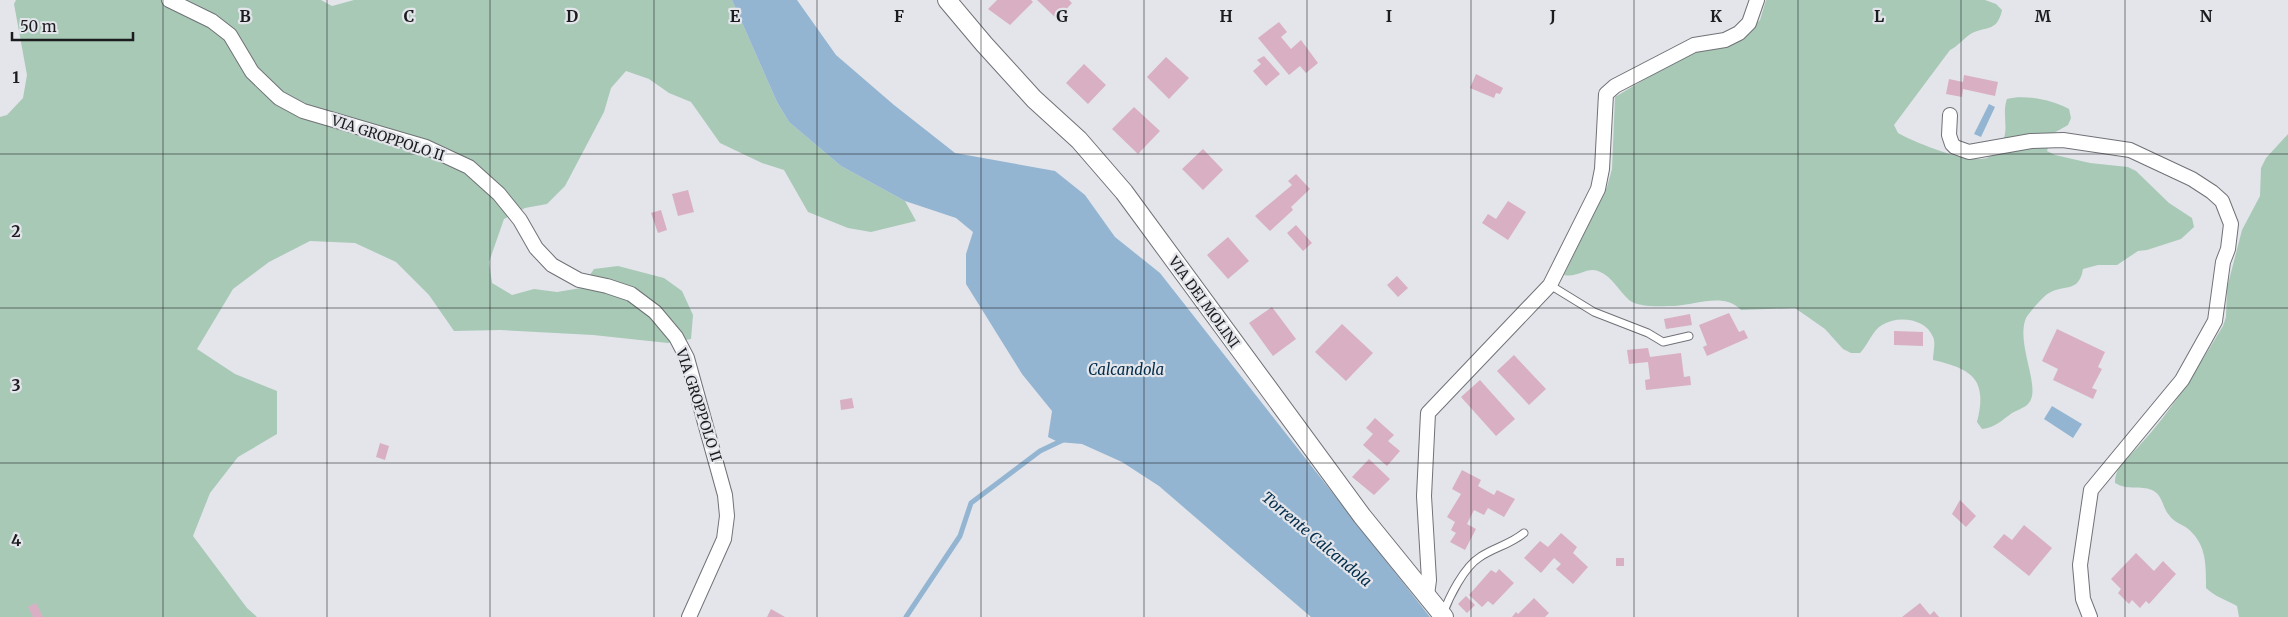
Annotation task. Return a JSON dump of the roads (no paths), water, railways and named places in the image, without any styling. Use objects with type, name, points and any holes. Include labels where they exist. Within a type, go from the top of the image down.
[{"type":"street","name":"VIA GROPPOLO II","points":[[169,0],[212,21],[230,35],[252,72],[279,98],[304,111],[426,147],[469,167],[499,194],[520,220],[536,248],[552,265],[579,280],[631,294],[655,312],[676,337],[687,358],[725,495],[727,516],[724,539],[689,617]]},
{"type":"street","name":"VIA DEI MOLINI","points":[[947,0],[1021,85],[1079,140],[1124,192],[1362,516],[1443,616]]},
{"type":"street","points":[[1427,595],[1429,580],[1424,496],[1428,413],[1550,285],[1598,189],[1602,169],[1606,94],[1615,86],[1694,45],[1725,40],[1739,34],[1749,23],[1757,0]]},
{"type":"street","points":[[1950,116],[1949,135],[1952,144],[1955,147],[1970,152],[2030,141],[2063,140],[2130,150],[2192,178],[2212,192],[2222,201],[2232,224],[2228,249],[2223,262],[2215,321],[2182,380],[2090,490],[2080,564],[2083,599],[2090,617]]},
{"type":"lane","points":[[1550,285],[1594,312],[1648,333],[1663,342],[1689,336]]},
{"type":"lane","points":[[1443,616],[1449,596],[1478,558],[1513,542],[1524,533]]},
{"type":"water","name":"Calcandola","points":[[732,0],[797,0],[836,55],[894,105],[955,153],[1055,171],[1085,195],[1115,237],[1160,273],[1430,617],[1311,617],[1159,486],[1122,462],[1082,444],[1058,442],[1048,437],[1052,411],[1022,374],[966,284],[966,254],[973,232],[956,218],[905,201],[841,166],[789,122],[777,102]]},
{"type":"water","points":[[1989,104],[1995,107],[1981,137],[1974,134]]},
{"type":"water","points":[[2052,406],[2082,424],[2073,438],[2044,419]]},
{"type":"waterway","points":[[906,617],[960,536],[971,503],[1040,451],[1063,440]]},
{"type":"water label","name":"Torrente Calcandola","points":[[1317,539]]}]
